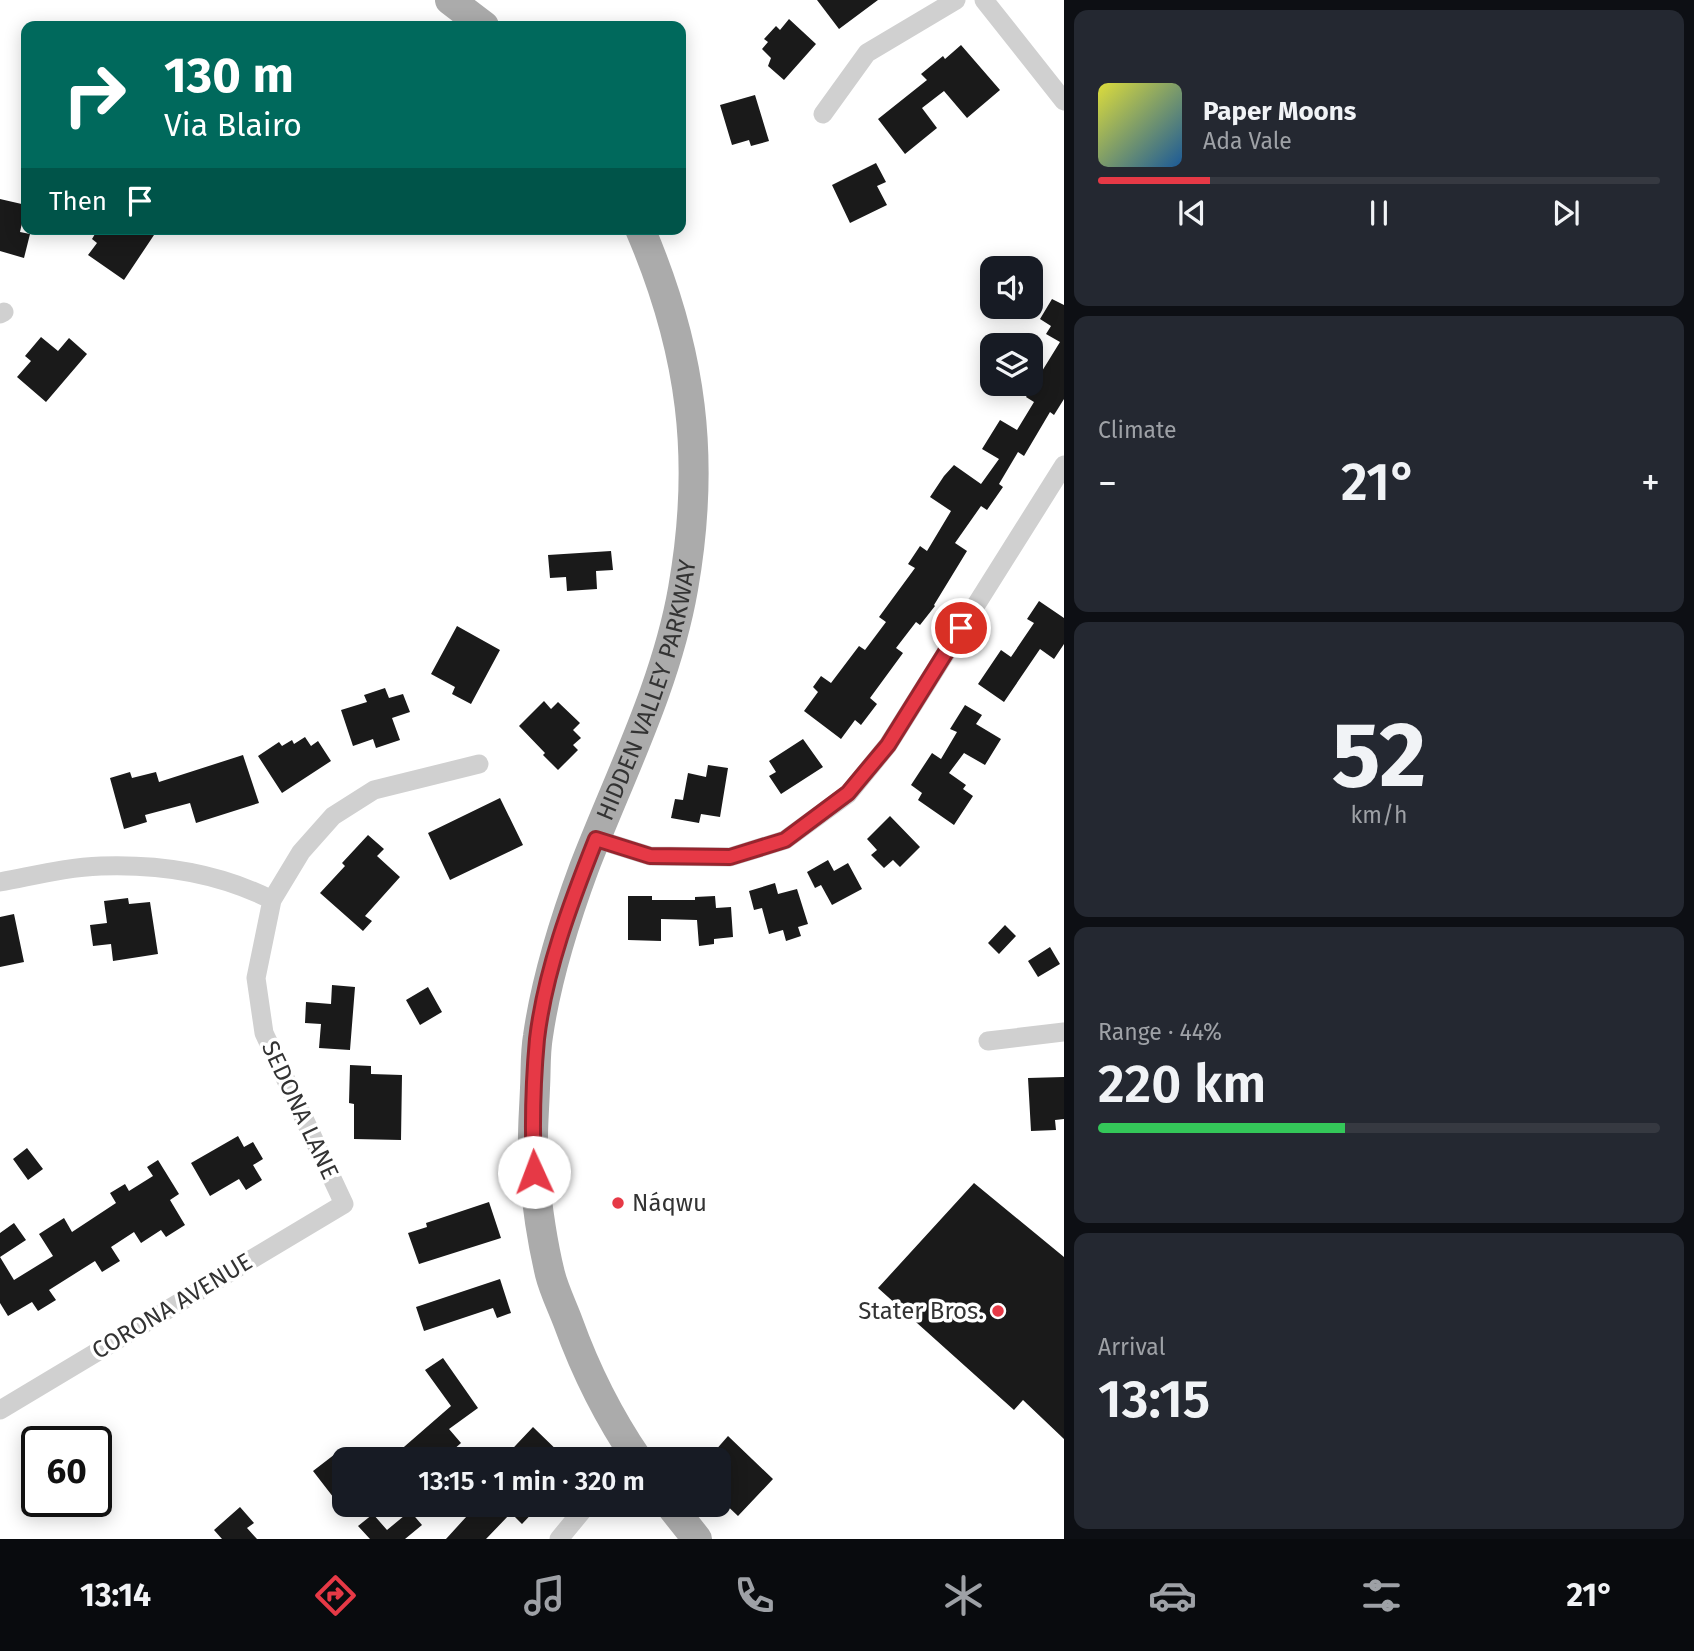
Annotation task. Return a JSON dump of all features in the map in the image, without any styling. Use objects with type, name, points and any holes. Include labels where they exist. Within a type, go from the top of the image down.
[{"type":"main road","points":[[450,0],[477,21]]},
{"type":"main road","name":"HIDDEN VALLEY PARKWAY","points":[[623,1447],[583,1363],[550,1275],[534,1172],[533,1142],[537,1038],[548,983],[596,839],[666,656],[683,591],[693,522],[695,452],[687,381],[661,277],[643,235]]},
{"type":"main road","points":[[680,1517],[697,1539]]},
{"type":"street","points":[[823,114],[867,53],[956,0]]},
{"type":"street","points":[[984,0],[1064,101]]},
{"type":"street","points":[[596,839],[650,856],[730,857],[785,840],[848,793],[888,745],[1064,465]]},
{"type":"street","name":"SEDONA LANE","points":[[344,1204],[264,1033],[256,978],[272,900],[302,852],[333,816],[374,790],[479,764]]},
{"type":"street","points":[[0,882],[98,866],[173,868],[251,890],[272,900]]},
{"type":"street","points":[[988,1041],[1064,1032]]},
{"type":"street","name":"CORONA AVENUE","points":[[0,1410],[344,1204]]},
{"type":"street","points":[[559,1539],[578,1517]]},
{"type":"building","points":[[817,0],[878,0],[839,29]]},
{"type":"building","points":[[789,19],[816,44],[784,80],[768,66],[771,58],[762,49],[768,42],[764,39],[776,26],[780,30]]},
{"type":"building","points":[[961,45],[1000,90],[967,118],[944,91],[922,108],[937,128],[905,154],[878,119],[927,80],[921,74]]},
{"type":"building","points":[[755,95],[769,141],[751,146],[749,140],[732,145],[720,105]]},
{"type":"building","points":[[876,163],[886,182],[877,186],[887,205],[850,223],[832,185]]},
{"type":"building","points":[[0,199],[21,204],[20,232],[21,235],[30,235],[24,258],[0,251]]},
{"type":"building","points":[[94,235],[154,235],[124,280],[88,255],[97,243],[92,239]]},
{"type":"building","points":[[1052,299],[1064,305],[1064,399],[1054,415],[1050,412],[1024,456],[1018,452],[999,484],[1003,487],[987,510],[981,506],[955,543],[967,551],[935,606],[920,625],[916,622],[896,648],[903,653],[870,698],[877,704],[861,725],[855,720],[841,739],[804,711],[818,692],[813,687],[821,676],[831,683],[859,646],[865,650],[886,622],[879,617],[915,568],[908,564],[920,546],[927,551],[951,511],[930,497],[944,476],[954,465],[981,484],[999,459],[982,449],[1000,420],[1017,430],[1034,402],[1027,396],[1043,396],[1043,370],[1060,342],[1046,334],[1051,326],[1040,319],[1043,319]]},
{"type":"building","points":[[41,337],[58,351],[69,338],[87,354],[46,402],[17,377],[31,361],[25,356]]},
{"type":"building","points":[[611,551],[613,570],[596,571],[597,589],[567,591],[566,577],[550,578],[548,555]]},
{"type":"building","points":[[1039,601],[1064,618],[1064,644],[1054,659],[1040,649],[1004,702],[978,684],[1001,650],[1011,657],[1034,623],[1027,619]]},
{"type":"building","points":[[457,626],[500,650],[471,704],[452,694],[455,687],[431,674]]},
{"type":"building","points":[[385,688],[389,698],[403,694],[410,712],[392,718],[400,740],[376,748],[373,739],[353,746],[341,710],[367,702],[364,695]]},
{"type":"building","points":[[544,701],[551,709],[558,702],[580,723],[573,730],[581,738],[573,745],[578,750],[558,770],[519,726]]},
{"type":"building","points":[[965,705],[982,715],[976,724],[1001,739],[985,765],[964,753],[949,773],[966,785],[963,789],[973,796],[954,825],[918,800],[922,793],[911,785],[932,753],[941,759],[957,732],[950,729]]},
{"type":"building","points":[[305,737],[311,746],[318,741],[331,761],[282,793],[258,756],[279,742],[282,746],[292,740],[294,744]]},
{"type":"building","points":[[803,739],[823,767],[781,794],[769,776],[776,772],[769,761]]},
{"type":"building","points":[[243,755],[259,803],[196,823],[190,803],[145,815],[147,822],[124,829],[110,778],[130,772],[132,778],[156,772],[159,782]]},
{"type":"building","points":[[708,765],[728,768],[720,817],[701,814],[699,823],[671,818],[675,799],[683,800],[688,773],[706,777]]},
{"type":"building","points":[[500,798],[523,845],[450,880],[428,833]]},
{"type":"building","points":[[890,816],[920,847],[900,867],[893,860],[884,868],[871,855],[877,850],[867,839]]},
{"type":"building","points":[[368,835],[384,849],[377,856],[400,877],[365,916],[372,921],[363,931],[320,893],[345,866],[342,863]]},
{"type":"building","points":[[828,860],[834,871],[848,863],[862,889],[832,905],[821,885],[815,888],[807,872]]},
{"type":"building","points":[[775,883],[778,894],[797,889],[808,924],[798,927],[801,936],[786,941],[783,930],[769,934],[762,908],[754,910],[749,891]]},
{"type":"building","points":[[628,896],[652,896],[652,900],[695,900],[695,897],[715,896],[716,908],[731,907],[733,937],[714,939],[714,944],[699,946],[697,920],[661,919],[661,941],[628,940]]},
{"type":"building","points":[[128,898],[129,904],[150,902],[158,954],[113,961],[111,944],[93,946],[90,925],[107,923],[104,901]]},
{"type":"building","points":[[14,914],[24,962],[0,967],[0,917]]},
{"type":"building","points":[[1005,925],[1016,936],[999,954],[988,943]]},
{"type":"building","points":[[1050,947],[1060,964],[1038,977],[1028,961]]},
{"type":"building","points":[[332,985],[355,987],[350,1050],[319,1048],[321,1024],[305,1023],[306,1002],[331,1004]]},
{"type":"building","points":[[428,987],[442,1012],[420,1025],[406,1000]]},
{"type":"building","points":[[350,1065],[371,1066],[371,1074],[402,1075],[401,1140],[354,1139],[354,1104],[349,1103]]},
{"type":"building","points":[[1064,1077],[1064,1119],[1055,1120],[1056,1130],[1031,1131],[1028,1078]]},
{"type":"building","points":[[238,1136],[244,1147],[253,1142],[263,1159],[253,1165],[262,1180],[246,1190],[239,1179],[210,1196],[191,1163]]},
{"type":"building","points":[[27,1148],[43,1169],[28,1180],[13,1159]]},
{"type":"building","points":[[158,1160],[179,1194],[170,1200],[185,1225],[166,1237],[161,1230],[141,1243],[134,1232],[111,1247],[120,1261],[102,1272],[95,1261],[49,1290],[56,1300],[38,1311],[32,1302],[8,1316],[0,1303],[0,1257],[14,1280],[53,1256],[39,1234],[64,1218],[72,1232],[116,1203],[110,1193],[125,1184],[129,1191],[153,1176],[147,1167]]},
{"type":"building","points":[[974,1183],[1064,1257],[1064,1439],[1023,1400],[1014,1410],[878,1288]]},
{"type":"building","points":[[489,1202],[501,1238],[419,1264],[408,1233],[427,1227],[426,1223]]},
{"type":"building","points":[[14,1223],[26,1240],[0,1257],[0,1233]]},
{"type":"building","points":[[500,1279],[511,1313],[497,1318],[493,1308],[424,1331],[416,1307]]},
{"type":"building","points":[[443,1358],[478,1408],[449,1429],[461,1443],[457,1447],[404,1447],[451,1406],[425,1370]]},
{"type":"building","points":[[533,1427],[554,1447],[514,1447]]},
{"type":"building","points":[[728,1436],[773,1479],[738,1516],[731,1509],[731,1447],[718,1447]]},
{"type":"building","points":[[332,1456],[332,1496],[313,1471]]},
{"type":"building","points":[[240,1507],[254,1523],[247,1528],[257,1539],[222,1539],[214,1530]]},
{"type":"building","points":[[369,1517],[376,1517],[387,1530],[403,1517],[415,1517],[422,1525],[405,1539],[370,1539],[358,1526]]},
{"type":"building","points":[[466,1517],[507,1517],[486,1539],[446,1539]]},
{"type":"building","points":[[515,1517],[529,1517],[522,1524]]},
{"type":"place","name":"Náqwu","points":[[618,1203]]},
{"type":"place","name":"Stater Bros.","points":[[998,1311]]},
{"type":"route","points":[[534,1172],[537,1038],[548,983],[562,934],[596,839],[650,856],[730,857],[785,840],[848,793],[888,745],[961,628]]}]
